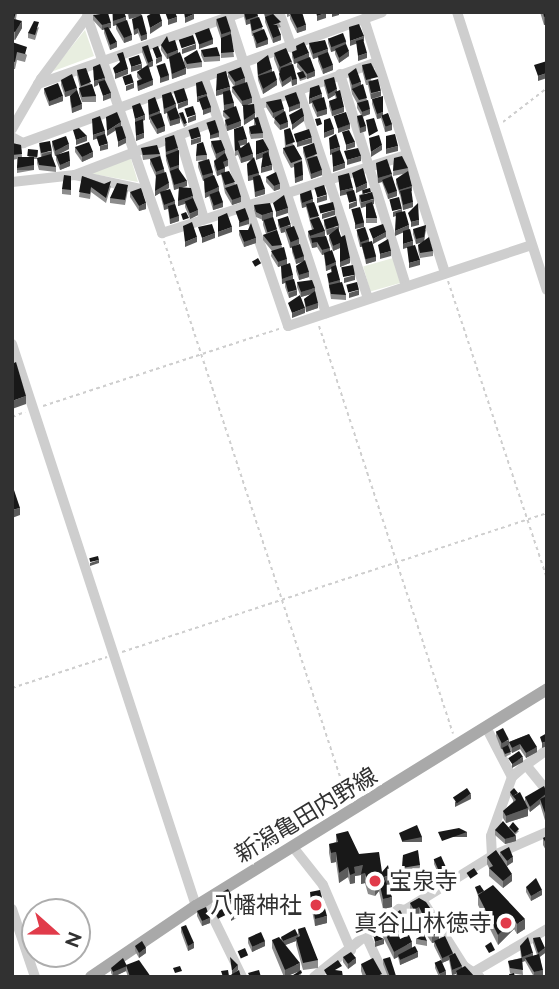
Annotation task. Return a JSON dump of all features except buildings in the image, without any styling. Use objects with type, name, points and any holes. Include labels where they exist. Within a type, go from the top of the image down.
[{"type":"main road","name":"新潟亀田内野線","points":[[92,977],[201,903],[457,748],[546,689]]},
{"type":"street","points":[[38,84],[228,14],[242,12]]},
{"type":"street","points":[[279,12],[292,48]]},
{"type":"street","points":[[12,137],[23,143],[292,48],[382,12]]},
{"type":"street","points":[[457,12],[547,290]]},
{"type":"street","points":[[89,14],[101,63],[162,233],[407,155]]},
{"type":"street","points":[[12,129],[38,84],[89,14]]},
{"type":"street","points":[[228,14],[289,192],[321,314]]},
{"type":"street","points":[[364,19],[445,273]]},
{"type":"street","points":[[258,105],[377,61]]},
{"type":"street","points":[[340,74],[406,286]]},
{"type":"street","points":[[204,79],[288,326],[531,245]]},
{"type":"street","points":[[299,91],[368,298]]},
{"type":"street","points":[[12,182],[75,175],[218,120]]},
{"type":"street","points":[[179,135],[204,219]]},
{"type":"street","points":[[75,175],[146,191]]},
{"type":"street","points":[[12,344],[201,903],[241,972]]},
{"type":"street","points":[[487,729],[512,776]]},
{"type":"street","points":[[492,856],[491,836],[512,776],[547,750]]},
{"type":"street","points":[[526,765],[547,791]]},
{"type":"street","points":[[314,977],[367,938],[399,909],[421,900],[492,856],[547,832]]},
{"type":"street","points":[[293,847],[323,886],[351,950]]},
{"type":"street","points":[[421,900],[435,913],[476,975],[547,929]]},
{"type":"street","points":[[12,909],[35,977]]},
{"type":"street","points":[[367,938],[385,977]]},
{"type":"path","points":[[495,128],[547,88]]},
{"type":"path","points":[[162,233],[352,812]]},
{"type":"path","points":[[445,273],[547,579]]},
{"type":"path","points":[[321,314],[457,748]]},
{"type":"path","points":[[12,416],[288,326]]},
{"type":"path","points":[[12,688],[547,513]]},
{"type":"shaded area","points":[[85,30],[94,56],[51,72]]},
{"type":"shaded area","points":[[130,156],[138,182],[87,173]]},
{"type":"shaded area","points":[[393,258],[400,283],[370,292],[363,267]]},
{"type":"place","name":"宝泉寺","points":[[375,881]]},
{"type":"place","name":"八幡神社","points":[[316,905]]},
{"type":"place","name":"真谷山林徳寺","points":[[506,923]]}]
